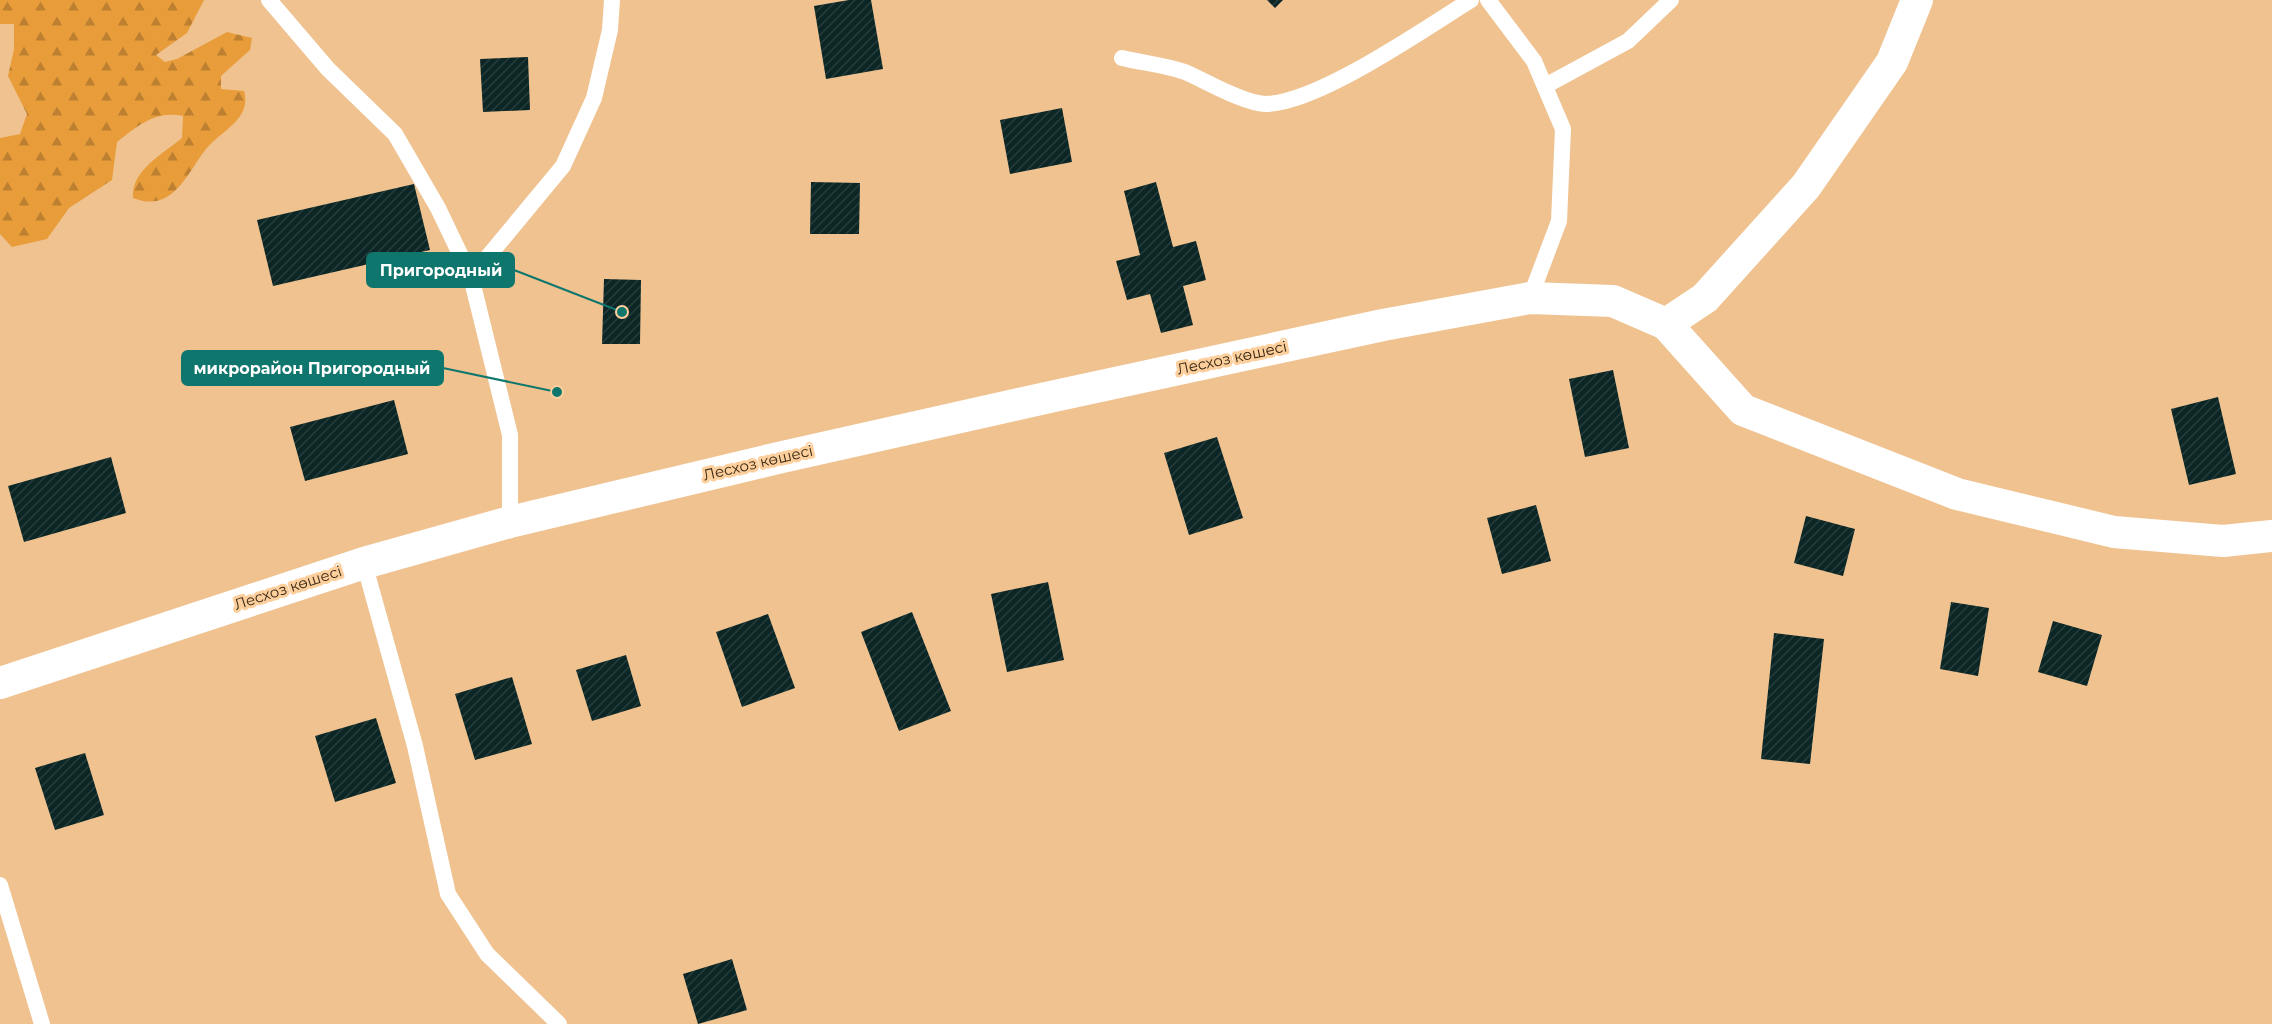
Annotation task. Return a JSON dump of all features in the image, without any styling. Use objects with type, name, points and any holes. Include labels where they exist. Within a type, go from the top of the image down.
[{"type":"street","points":[[1917,0],[1892,62],[1806,186],[1704,298],[1666,324],[1743,410],[1957,494],[2114,532],[2223,541],[2272,536]]},
{"type":"street","name":"Лесхоз көшесі","points":[[0,683],[364,563],[510,522],[778,458],[1383,325],[1530,298],[1613,301],[1666,324]]},
{"type":"lane","points":[[269,0],[328,69],[395,134],[438,208],[471,277],[510,435],[510,522]]},
{"type":"lane","points":[[471,277],[563,166],[594,98],[610,30],[612,0]]},
{"type":"lane","points":[[1122,58],[1183,72],[1233,94],[1264,104],[1299,98],[1356,70],[1471,0]]},
{"type":"lane","points":[[1488,0],[1534,61],[1563,129],[1559,220],[1530,298]]},
{"type":"lane","points":[[1545,86],[1628,40],[1671,0]]},
{"type":"lane","points":[[364,563],[415,746],[448,894],[487,954],[559,1024]]},
{"type":"lane","points":[[0,885],[42,1024]]},
{"type":"green space","points":[[0,0],[204,0],[187,33],[156,55],[165,62],[177,59],[227,32],[252,38],[250,50],[221,76],[221,89],[244,91],[244,109],[240,117],[206,149],[177,188],[169,196],[159,200],[147,201],[133,198],[134,188],[143,171],[182,138],[183,116],[164,115],[140,125],[117,142],[112,180],[69,208],[47,239],[12,247],[0,234],[0,138],[20,134],[27,114],[8,76],[14,49],[14,24],[0,24]]},
{"type":"building","points":[[849,0],[871,0],[883,69],[826,79],[814,6]]},
{"type":"building","points":[[1267,0],[1283,0],[1275,8]]},
{"type":"building","points":[[528,57],[530,110],[483,112],[480,59]]},
{"type":"building","points":[[1062,108],[1072,162],[1010,174],[1000,120]]},
{"type":"building","points":[[811,182],[860,183],[859,234],[810,234]]},
{"type":"building","points":[[1156,182],[1173,247],[1196,241],[1206,280],[1183,286],[1193,325],[1161,333],[1150,294],[1127,300],[1116,261],[1140,255],[1124,191]]},
{"type":"building","points":[[414,184],[430,250],[273,286],[257,220]]},
{"type":"building","points":[[604,279],[641,280],[640,344],[602,344]]},
{"type":"building","points":[[1613,370],[1629,448],[1585,457],[1569,379]]},
{"type":"building","points":[[2218,397],[2236,474],[2189,485],[2171,409]]},
{"type":"building","points":[[394,400],[408,454],[305,481],[290,427]]},
{"type":"building","points":[[1217,437],[1243,518],[1189,535],[1164,453]]},
{"type":"building","points":[[111,457],[126,513],[24,542],[8,486]]},
{"type":"building","points":[[1536,505],[1551,561],[1502,574],[1487,518]]},
{"type":"building","points":[[1806,516],[1855,529],[1843,576],[1794,563]]},
{"type":"building","points":[[1048,582],[1064,660],[1007,672],[991,594]]},
{"type":"building","points":[[1951,602],[1989,608],[1978,676],[1940,669]]},
{"type":"building","points":[[912,612],[951,711],[899,731],[861,632]]},
{"type":"building","points":[[768,614],[795,688],[742,707],[716,632]]},
{"type":"building","points":[[2053,621],[2102,635],[2087,686],[2038,672]]},
{"type":"building","points":[[1774,633],[1824,639],[1810,764],[1761,759]]},
{"type":"building","points":[[626,655],[641,706],[592,721],[576,670]]},
{"type":"building","points":[[512,677],[532,744],[475,760],[455,694]]},
{"type":"building","points":[[376,718],[396,783],[335,802],[315,736]]},
{"type":"building","points":[[85,753],[104,815],[55,830],[35,768]]},
{"type":"building","points":[[732,959],[747,1010],[698,1024],[683,974]]},
{"type":"place","name":"Пригородный","points":[[622,312]]},
{"type":"place","name":"микрорайон Пригородный","points":[[557,392]]}]
